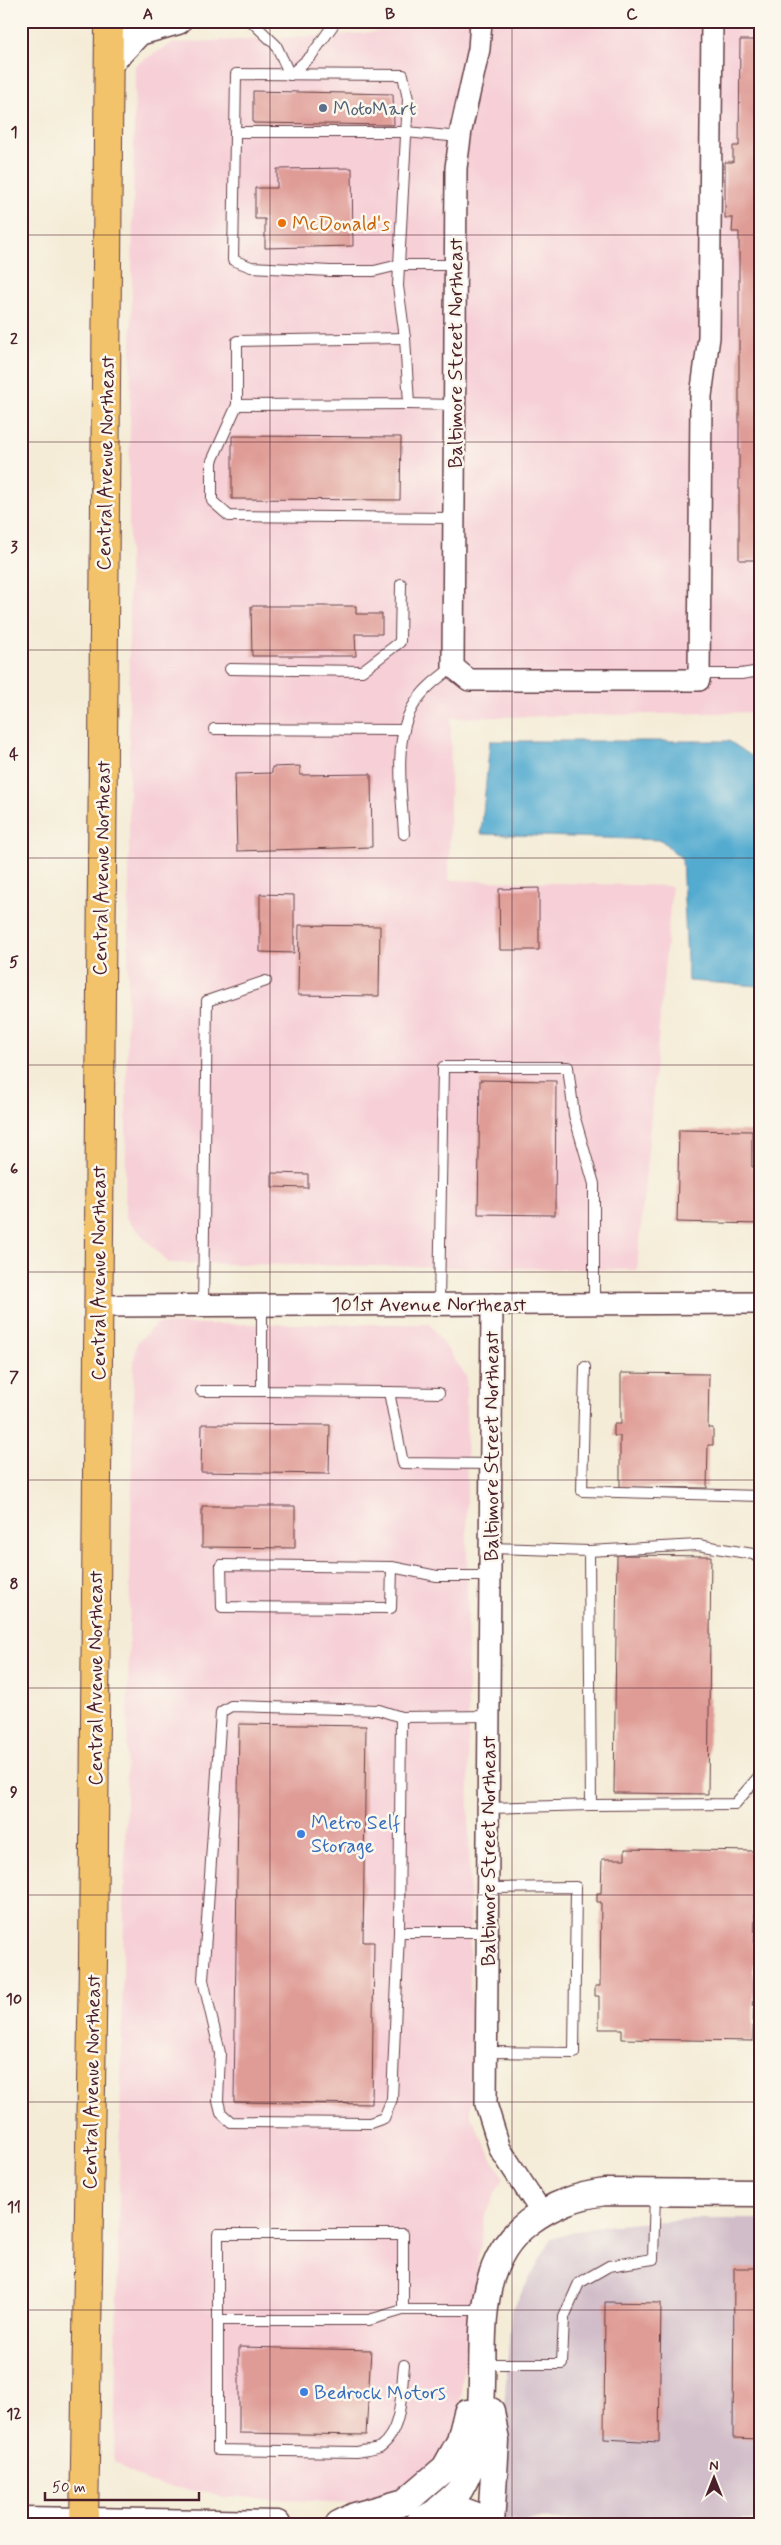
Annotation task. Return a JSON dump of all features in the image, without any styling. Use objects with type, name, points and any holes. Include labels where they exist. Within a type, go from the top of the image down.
[{"type":"highway","name":"Central Avenue Northeast","points":[[84,2523],[93,1960],[109,21]]},
{"type":"street","points":[[109,64],[139,32],[178,21]]},
{"type":"street","name":"Baltimore Street Northeast","points":[[452,667],[456,168],[460,137],[479,49],[481,21]]},
{"type":"street","points":[[452,667],[469,680],[699,680],[701,396],[709,337],[712,21]]},
{"type":"street","name":"101st Avenue Northeast","points":[[98,1306],[760,1303]]},
{"type":"street","name":"Baltimore Street Northeast","points":[[492,1304],[486,2104],[500,2149],[542,2213]]},
{"type":"street","points":[[427,2518],[460,2490],[472,2463],[478,2443],[483,2409],[485,2310],[492,2272],[504,2249],[521,2228],[559,2202],[582,2195],[606,2192],[760,2193]]},
{"type":"street","points":[[339,2524],[354,2516],[405,2502],[445,2468],[460,2441],[467,2415],[470,2384],[484,2364]]},
{"type":"street","points":[[484,2364],[496,2441],[491,2524]]},
{"type":"street","points":[[427,2518],[451,2509],[467,2512],[484,2524]]},
{"type":"street","points":[[21,2520],[84,2523],[277,2524]]},
{"type":"lane","points":[[251,21],[276,45],[290,75]]},
{"type":"lane","points":[[290,75],[312,56],[336,21]]},
{"type":"lane","points":[[409,404],[405,338],[398,286],[399,265],[406,132],[408,99],[403,75],[236,74],[233,260],[251,267],[330,271],[374,271],[399,265],[455,264]]},
{"type":"lane","points":[[235,132],[406,132],[460,137]]},
{"type":"lane","points":[[405,338],[237,341],[237,406],[212,461],[212,501],[229,516],[454,518]]},
{"type":"lane","points":[[237,406],[454,405]]},
{"type":"lane","points":[[230,669],[362,671],[400,642],[401,584]]},
{"type":"lane","points":[[404,834],[401,763],[404,730],[412,708],[427,688],[452,667]]},
{"type":"lane","points":[[699,674],[741,674],[760,671]]},
{"type":"lane","points":[[214,729],[404,730]]},
{"type":"lane","points":[[203,1306],[207,1001],[266,981]]},
{"type":"lane","points":[[439,1304],[443,1066],[568,1066],[574,1115],[594,1184],[594,1304]]},
{"type":"lane","points":[[262,1305],[262,1391]]},
{"type":"lane","points":[[585,1368],[582,1491],[760,1496]]},
{"type":"lane","points":[[201,1391],[438,1393]]},
{"type":"lane","points":[[389,1392],[403,1463],[491,1464]]},
{"type":"lane","points":[[490,1548],[589,1551],[698,1545],[753,1554],[760,1559]]},
{"type":"lane","points":[[589,1551],[591,1805]]},
{"type":"lane","points":[[392,1567],[391,1608],[222,1606],[222,1565],[392,1567],[437,1576],[490,1576]]},
{"type":"lane","points":[[401,1717],[399,1932],[392,2099],[384,2118],[370,2123],[231,2122],[221,2113],[218,2101],[220,2053],[203,1980],[221,1712],[231,1706],[380,1710],[401,1717],[489,1716]]},
{"type":"lane","points":[[489,1808],[735,1804],[760,1775]]},
{"type":"lane","points":[[487,2052],[574,2053],[576,1887],[488,1888]]},
{"type":"lane","points":[[399,1932],[487,1932]]},
{"type":"lane","points":[[484,2364],[562,2364],[564,2316],[579,2283],[609,2266],[653,2259],[655,2192]]},
{"type":"lane","points":[[403,2310],[403,2234],[218,2234],[218,2450],[357,2452],[379,2448],[389,2438],[399,2413],[404,2365]]},
{"type":"lane","points":[[218,2320],[369,2320],[403,2310],[485,2310]]},
{"type":"shaded area","points":[[471,21],[760,21],[760,712],[451,718],[449,880],[672,886],[637,1270],[168,1263],[125,1217],[129,871],[129,495],[135,65],[173,43],[355,34]]},
{"type":"shaded area","points":[[156,1324],[430,1324],[466,1376],[471,2117],[503,2178],[485,2214],[454,2442],[402,2506],[223,2496],[150,2483],[114,2462],[134,1360],[137,1343]]},
{"type":"shaded area","points":[[689,2219],[760,2219],[760,2519],[496,2520],[511,2312],[551,2239],[592,2227]]},
{"type":"water","points":[[490,741],[729,741],[753,757],[760,767],[760,986],[688,981],[682,859],[661,840],[481,834]]},
{"type":"building","points":[[740,40],[760,40],[760,560],[739,560],[739,232],[732,232],[733,218],[725,218],[725,162],[733,162],[733,146],[739,146]]},
{"type":"building","name":"MotoMart","points":[[253,91],[393,94],[394,125],[253,123]]},
{"type":"building","points":[[352,168],[353,246],[265,248],[265,219],[255,219],[255,188],[277,188],[277,169]]},
{"type":"building","points":[[232,436],[401,437],[400,500],[232,499]]},
{"type":"building","points":[[251,606],[356,606],[356,614],[382,614],[382,634],[355,634],[356,656],[252,656]]},
{"type":"building","points":[[300,766],[300,775],[371,774],[372,847],[237,851],[235,774],[272,773],[272,767]]},
{"type":"building","points":[[539,888],[539,950],[500,950],[499,889]]},
{"type":"building","points":[[260,894],[294,895],[294,953],[260,952]]},
{"type":"building","points":[[299,925],[380,926],[379,996],[298,995]]},
{"type":"building","points":[[480,1080],[556,1081],[555,1215],[478,1214]]},
{"type":"building","points":[[679,1130],[752,1131],[752,1167],[760,1167],[760,1224],[677,1222]]},
{"type":"building","points":[[272,1173],[308,1174],[308,1188],[272,1187]]},
{"type":"building","points":[[621,1373],[709,1374],[708,1428],[713,1428],[713,1445],[708,1445],[707,1488],[620,1487],[620,1436],[614,1436],[614,1424],[621,1424]]},
{"type":"building","points":[[202,1424],[330,1425],[329,1474],[201,1472]]},
{"type":"building","points":[[202,1506],[295,1506],[295,1548],[202,1547]]},
{"type":"building","points":[[617,1555],[711,1556],[708,1794],[614,1793]]},
{"type":"building","name":"Metro Self Storage","points":[[239,1724],[366,1726],[363,1942],[374,1942],[372,2104],[234,2102]]},
{"type":"building","points":[[625,1849],[756,1851],[753,2041],[622,2039],[622,2029],[599,2029],[599,1996],[595,1996],[595,1986],[600,1986],[601,1902],[597,1902],[597,1893],[601,1893],[602,1859],[625,1859]]},
{"type":"building","points":[[734,2268],[760,2268],[760,2439],[733,2438]]},
{"type":"building","points":[[605,2302],[661,2303],[659,2442],[604,2439]]},
{"type":"building","name":"Bedrock Motors","points":[[239,2347],[371,2350],[366,2435],[239,2433]]},
{"type":"place","name":"MotoMart","points":[[323,108]]},
{"type":"place","name":"McDonald's","points":[[282,223]]},
{"type":"place","name":"Metro Self Storage","points":[[301,1834]]},
{"type":"place","name":"Bedrock Motors","points":[[304,2392]]}]
